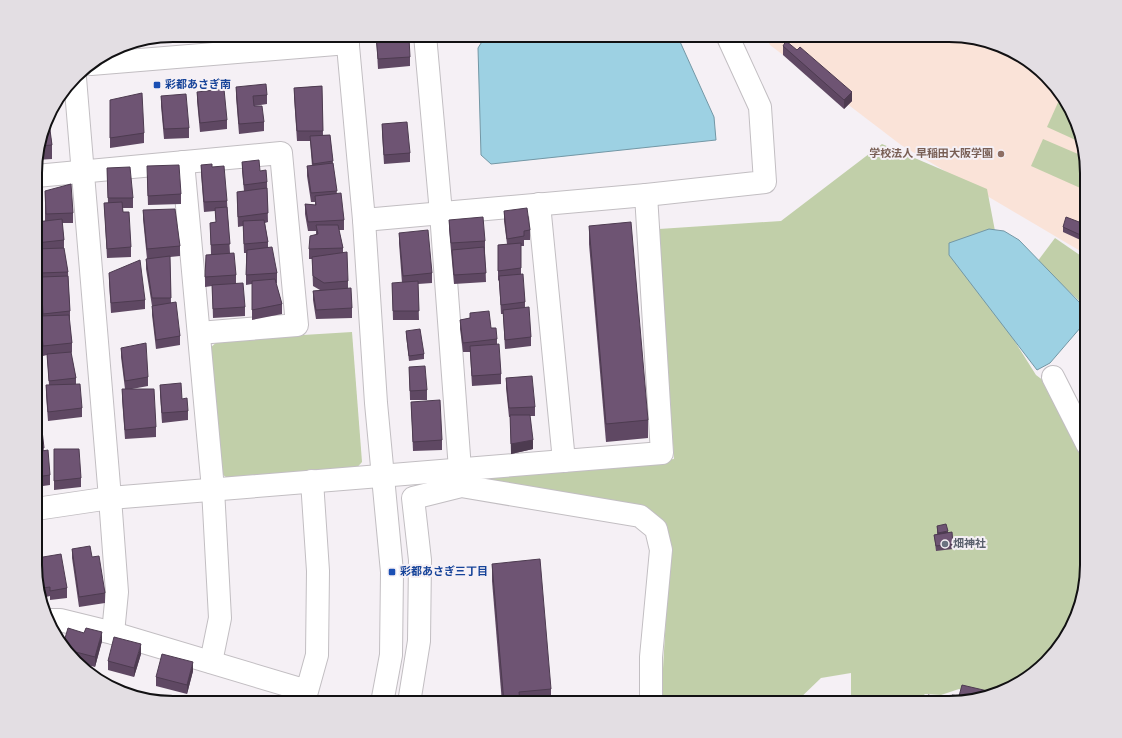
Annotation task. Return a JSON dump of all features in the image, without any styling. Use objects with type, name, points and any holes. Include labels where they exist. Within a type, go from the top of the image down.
[{"type":"street","points":[[102,63],[316,42]]},
{"type":"street","points":[[347,42],[364,220],[382,476],[392,572],[390,655],[383,696]]},
{"type":"street","points":[[426,42],[441,213],[460,478]]},
{"type":"street","points":[[364,220],[646,195],[765,182],[760,107],[730,42]]},
{"type":"street","points":[[76,85],[84,171],[117,592],[113,633]]},
{"type":"street","points":[[42,175],[281,153],[297,325],[199,333]]},
{"type":"street","points":[[184,162],[213,489],[220,618],[211,662]]},
{"type":"street","points":[[410,696],[419,641],[420,560],[413,498],[460,478],[564,461],[662,453],[646,195]]},
{"type":"street","points":[[539,204],[564,461]]},
{"type":"street","points":[[1053,376],[1080,430]]},
{"type":"street","points":[[42,508],[110,498],[382,476],[460,478],[640,516],[656,529],[662,550],[651,657],[651,696]]},
{"type":"street","points":[[54,620],[60,620],[113,633],[307,691],[317,655],[318,571],[312,481]]},
{"type":"shaded area","name":"学校法人 早稲田大阪学園","points":[[768,42],[966,43],[983,46],[1007,55],[1022,64],[1048,87],[1058,100],[1070,123],[1076,139],[1080,164],[1080,251],[901,145],[770,45]]},
{"type":"green space","points":[[1059,101],[1070,123],[1076,140],[1047,127]]},
{"type":"green space","points":[[1043,139],[1078,154],[1080,164],[1080,188],[1031,166]]},
{"type":"green space","points":[[882,144],[987,189],[995,231],[970,270],[1036,375],[1048,384],[1080,448],[1080,574],[1073,607],[1067,623],[1048,651],[1029,669],[999,686],[983,692],[975,693],[959,689],[941,695],[851,696],[851,673],[821,678],[802,696],[661,696],[670,547],[666,524],[648,508],[472,479],[674,459],[659,229],[781,221]]},
{"type":"green space","points":[[1055,238],[1080,255],[1080,302],[1037,262]]},
{"type":"green space","points":[[352,332],[362,462],[354,471],[231,481],[218,471],[209,349],[219,340]]},
{"type":"water","points":[[482,42],[680,42],[714,117],[716,140],[491,164],[481,155],[478,48]]},
{"type":"water","points":[[989,229],[1004,231],[1019,240],[1080,303],[1080,328],[1050,363],[1037,370],[949,255],[949,243]]},
{"type":"building","points":[[377,42],[409,42],[410,57],[378,59]]},
{"type":"building","points":[[785,42],[787,42],[797,50],[800,47],[852,92],[844,100],[783,46]]},
{"type":"building","points":[[266,84],[267,95],[253,96],[254,106],[262,106],[264,122],[239,124],[236,87]]},
{"type":"building","points":[[322,86],[323,131],[297,131],[294,88]]},
{"type":"building","points":[[224,89],[227,120],[200,123],[197,92]]},
{"type":"building","points":[[142,93],[144,133],[110,138],[110,100]]},
{"type":"building","points":[[186,94],[189,128],[164,129],[161,96]]},
{"type":"building","points":[[407,122],[410,153],[384,155],[382,124]]},
{"type":"building","points":[[50,129],[52,145],[45,146]]},
{"type":"building","points":[[330,135],[333,161],[313,164],[310,136]]},
{"type":"building","points":[[259,160],[260,171],[266,170],[267,182],[244,185],[242,162]]},
{"type":"building","points":[[333,163],[337,191],[311,193],[307,166]]},
{"type":"building","points":[[212,164],[212,167],[224,166],[227,201],[204,202],[201,165]]},
{"type":"building","points":[[179,165],[181,194],[148,196],[147,166]]},
{"type":"building","points":[[130,167],[133,198],[108,198],[107,168]]},
{"type":"building","points":[[71,184],[73,213],[46,214],[45,191]]},
{"type":"building","points":[[267,188],[268,213],[238,217],[237,192]]},
{"type":"building","points":[[341,193],[344,220],[308,222],[305,204],[316,205],[315,196]]},
{"type":"building","points":[[122,202],[123,212],[129,212],[131,247],[107,249],[104,203]]},
{"type":"building","points":[[227,207],[230,244],[211,245],[210,223],[216,222],[215,208]]},
{"type":"building","points":[[527,208],[530,230],[524,231],[524,236],[507,239],[504,211]]},
{"type":"building","points":[[175,209],[180,246],[147,249],[143,210]]},
{"type":"building","points":[[483,217],[485,241],[451,243],[449,220]]},
{"type":"building","points":[[1066,217],[1080,222],[1080,235],[1063,227]]},
{"type":"building","points":[[62,219],[64,240],[42,242],[42,221]]},
{"type":"building","points":[[264,220],[268,242],[244,244],[243,221]]},
{"type":"building","points":[[631,222],[648,420],[606,424],[589,226]]},
{"type":"building","points":[[316,225],[338,225],[343,248],[309,249],[310,236],[318,234]]},
{"type":"building","points":[[428,230],[432,273],[403,276],[399,233]]},
{"type":"building","points":[[521,243],[521,268],[498,271],[498,245]]},
{"type":"building","points":[[272,247],[277,273],[246,275],[247,250]]},
{"type":"building","points":[[484,247],[486,273],[454,275],[452,250]]},
{"type":"building","points":[[64,248],[68,272],[42,273],[42,249]]},
{"type":"building","points":[[347,252],[348,281],[324,283],[313,276],[312,257]]},
{"type":"building","points":[[234,253],[236,275],[205,277],[206,255]]},
{"type":"building","points":[[170,256],[171,298],[152,298],[146,259]]},
{"type":"building","points":[[140,260],[145,300],[111,303],[109,273]]},
{"type":"building","points":[[523,274],[525,302],[501,305],[499,276]]},
{"type":"building","points":[[68,276],[70,311],[43,314],[42,277]]},
{"type":"building","points":[[275,279],[282,304],[252,310],[252,281]]},
{"type":"building","points":[[418,281],[419,311],[393,311],[392,283]]},
{"type":"building","points":[[243,283],[245,307],[213,309],[212,285]]},
{"type":"building","points":[[351,288],[352,308],[316,310],[313,291]]},
{"type":"building","points":[[176,302],[180,336],[156,340],[152,306]]},
{"type":"building","points":[[529,307],[531,337],[505,340],[503,310]]},
{"type":"building","points":[[489,311],[491,328],[496,328],[497,339],[463,343],[460,320],[470,318],[470,313]]},
{"type":"building","points":[[69,315],[72,343],[43,346],[42,316]]},
{"type":"building","points":[[420,329],[424,354],[409,356],[406,331]]},
{"type":"building","points":[[146,343],[148,377],[125,381],[121,348]]},
{"type":"building","points":[[499,344],[501,374],[472,376],[470,346]]},
{"type":"building","points":[[71,352],[76,378],[49,381],[47,354]]},
{"type":"building","points":[[425,366],[427,390],[410,391],[409,367]]},
{"type":"building","points":[[532,376],[535,407],[509,408],[506,378]]},
{"type":"building","points":[[181,383],[182,399],[187,398],[188,411],[162,413],[160,385]]},
{"type":"building","points":[[80,384],[82,408],[48,412],[46,385]]},
{"type":"building","points":[[122,389],[154,389],[156,427],[125,430]]},
{"type":"building","points":[[440,400],[442,440],[413,442],[411,402]]},
{"type":"building","points":[[510,415],[530,415],[533,440],[511,444]]},
{"type":"building","points":[[42,430],[44,448],[42,448]]},
{"type":"building","points":[[54,449],[79,449],[81,478],[54,481]]},
{"type":"building","points":[[48,450],[50,475],[42,476],[42,451]]},
{"type":"building","points":[[946,524],[948,531],[938,533],[937,526]]},
{"type":"building","points":[[952,532],[953,544],[936,546],[934,535]]},
{"type":"building","points":[[90,546],[92,557],[99,556],[105,593],[79,597],[72,549]]},
{"type":"building","points":[[61,554],[67,588],[50,591],[50,587],[44,588],[42,557]]},
{"type":"building","points":[[540,559],[551,689],[519,692],[519,696],[503,696],[492,564]]},
{"type":"building","points":[[68,628],[84,633],[86,628],[102,632],[95,657],[75,652],[65,639]]},
{"type":"building","points":[[114,637],[141,644],[134,668],[108,661]]},
{"type":"building","points":[[162,654],[193,662],[187,685],[156,677]]},
{"type":"building","points":[[962,685],[986,691],[983,692],[959,696]]},
{"type":"place","name":"彩都あさぎ南","points":[[157,85]]},
{"type":"place","name":"学校法人 早稲田大阪学園","points":[[1001,154]]},
{"type":"place","name":"畑神社","points":[[945,544]]},
{"type":"place","name":"彩都あさぎ三丁目","points":[[392,572]]}]
